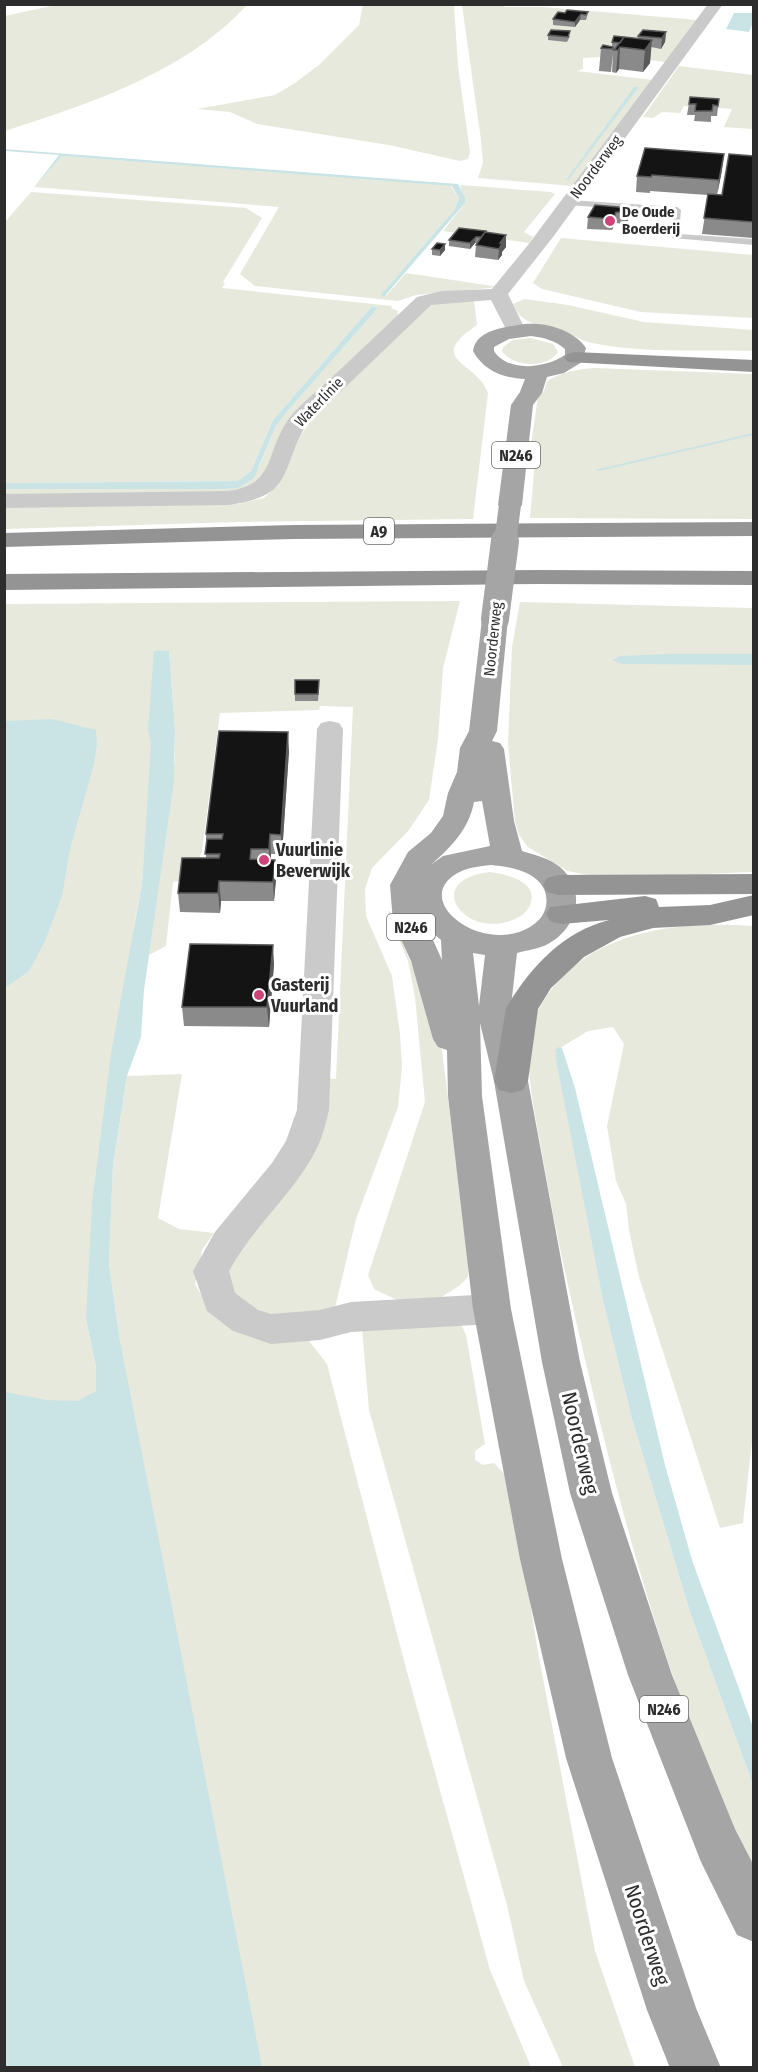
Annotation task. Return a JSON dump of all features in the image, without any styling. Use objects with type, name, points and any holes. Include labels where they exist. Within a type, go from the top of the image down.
[{"type":"highway","points":[[575,353],[753,357]]},
{"type":"highway","points":[[575,353],[753,366]]},
{"type":"highway","name":"A9","points":[[4,540],[282,532],[753,529]]},
{"type":"highway","name":"A9","points":[[4,554],[383,550],[753,551]]},
{"type":"highway","points":[[538,577],[753,593]]},
{"type":"highway","points":[[4,582],[538,577],[753,578]]},
{"type":"highway","points":[[559,899],[753,884]]},
{"type":"highway","points":[[559,899],[609,908],[753,904]]},
{"type":"highway","points":[[511,1081],[522,1008],[540,980],[573,950],[609,930],[653,918],[710,915],[753,904]]},
{"type":"main road","points":[[516,331],[553,334],[570,341],[575,353],[567,365],[554,370],[538,372],[513,370],[489,360],[484,353],[485,345],[491,339],[516,331]]},
{"type":"main road","name":"Noorderweg","points":[[513,370],[516,393],[522,405]]},
{"type":"main road","name":"Noorderweg","points":[[473,856],[475,816],[471,772],[474,748],[483,731],[522,405],[531,393],[538,372]]},
{"type":"main road","name":"Noorderweg","points":[[483,731],[492,753],[500,821],[508,856]]},
{"type":"main road","name":"Noorderweg","points":[[465,1096],[427,961],[409,922],[405,885],[419,859],[441,840],[458,817],[462,793],[471,772]]},
{"type":"main road","name":"N246","points":[[473,856],[508,856],[528,862],[546,872],[559,899],[553,926],[522,942],[502,945],[478,944],[456,937],[429,913],[425,898],[428,884],[438,872],[454,862],[473,856]]},
{"type":"main road","name":"Noorderweg","points":[[456,937],[463,1010],[465,1096],[492,1309],[541,1559],[589,1758],[672,2010],[696,2067]]},
{"type":"main road","name":"Noorderweg","points":[[502,945],[494,1015],[511,1081],[561,1362],[591,1492],[650,1675],[718,1845],[753,1918]]},
{"type":"street","name":"Noorderweg","points":[[498,294],[531,256],[677,61],[716,4]]},
{"type":"street","points":[[498,294],[516,331]]},
{"type":"street","name":"Waterlinie","points":[[4,501],[228,498],[251,495],[266,486],[278,469],[285,443],[297,422],[424,300],[498,294]]},
{"type":"street","points":[[330,729],[313,1110],[302,1144],[284,1172],[227,1242],[211,1271],[220,1301],[246,1321],[271,1329],[320,1325],[351,1317],[492,1309]]},
{"type":"lane","points":[[569,203],[677,210],[675,236],[753,242]]},
{"type":"shaded area","points":[[60,4],[247,5],[223,29],[166,67],[102,97],[5,131],[5,16]]},
{"type":"shaded area","points":[[363,5],[454,5],[458,66],[470,152],[468,159],[460,161],[389,145],[257,124],[230,112],[197,109],[275,95],[295,83],[320,64],[359,25]]},
{"type":"shaded area","points":[[462,5],[543,7],[698,20],[665,62],[618,56],[583,58],[583,69],[577,71],[653,80],[573,186],[478,178],[483,162],[481,140]]},
{"type":"shaded area","points":[[679,66],[753,75],[753,129],[724,127],[732,109],[684,106],[680,113],[662,112],[653,118],[643,117]]},
{"type":"shaded area","points":[[62,156],[450,185],[459,198],[455,209],[385,290],[386,296],[406,273],[499,287],[416,295],[398,301],[255,286],[240,274],[279,207],[34,187]]},
{"type":"shaded area","points":[[460,185],[555,194],[524,232],[533,237],[529,243],[443,231],[465,203]]},
{"type":"shaded area","points":[[31,192],[246,208],[262,218],[223,282],[225,283],[222,288],[392,306],[391,308],[398,311],[397,314],[402,315],[327,388],[262,483],[230,496],[4,498],[5,489],[238,488],[259,467],[275,428],[285,414],[378,308],[372,306],[273,420],[251,471],[238,481],[5,483],[5,222]]},
{"type":"shaded area","points":[[561,238],[753,255],[753,318],[641,312],[542,289],[533,283]]},
{"type":"shaded area","points":[[524,299],[568,305],[644,322],[753,330],[753,351],[652,350],[592,343],[566,332],[527,321],[513,304]]},
{"type":"shaded area","points":[[474,301],[477,325],[462,337],[455,346],[454,354],[482,382],[488,393],[473,519],[239,522],[5,529],[4,506],[238,504],[264,498],[278,484],[301,435],[320,408],[427,307],[435,303]]},
{"type":"shaded area","points":[[530,338],[553,344],[558,352],[546,361],[530,364],[514,360],[502,351],[503,347],[513,340]]},
{"type":"shaded area","points":[[595,368],[753,374],[753,519],[530,518],[535,461],[529,458],[538,397],[544,391],[547,381],[558,375]]},
{"type":"shaded area","points":[[460,601],[443,668],[438,739],[429,800],[409,830],[372,868],[365,889],[366,916],[392,976],[402,1067],[398,1107],[356,1219],[335,1308],[299,1316],[264,1314],[234,1295],[226,1274],[323,1078],[336,1079],[353,707],[320,706],[319,710],[220,713],[202,851],[191,879],[173,882],[166,946],[149,955],[175,759],[169,650],[159,651],[142,884],[134,926],[86,1321],[96,1367],[96,1391],[120,1341],[109,1264],[113,1166],[127,1076],[182,1074],[158,1218],[179,1229],[214,1233],[202,1250],[195,1284],[211,1311],[254,1336],[309,1341],[327,1364],[407,1672],[490,1970],[531,2067],[262,2067],[5,1795],[5,604]]},
{"type":"shaded area","points":[[520,602],[753,608],[753,872],[627,877],[587,875],[568,871],[528,847],[519,835],[515,821],[508,744],[512,647]]},
{"type":"shaded area","points":[[490,872],[512,877],[530,890],[532,897],[530,905],[521,916],[499,924],[482,922],[468,917],[458,907],[454,897],[457,886],[469,877]]},
{"type":"shaded area","points":[[390,911],[440,1035],[469,1263],[468,1277],[459,1286],[440,1298],[399,1301],[374,1289],[368,1275],[425,1102],[415,997],[408,961],[388,912]]},
{"type":"shaded area","points":[[690,926],[753,926],[754,1423],[743,1523],[720,1528],[639,1277],[626,1204],[616,1181],[607,1126],[624,1044],[613,1027],[588,1031],[555,1051],[603,1301],[632,1419],[690,1612],[753,1785],[753,1873],[711,1777],[671,1671],[628,1531],[559,1246],[534,1107],[529,1049],[535,1017],[552,988],[574,966],[599,949],[628,937],[658,930]]},
{"type":"shaded area","points":[[461,1324],[466,1335],[485,1444],[475,1451],[475,1460],[483,1465],[494,1463],[506,1476],[512,1489],[538,1652],[595,1951],[635,2067],[563,2067],[524,1981],[507,1905],[369,1410],[362,1328]]},
{"type":"water","points":[[734,13],[753,13],[753,23],[749,32],[726,29]]},
{"type":"water","points":[[634,87],[639,87],[566,180]]},
{"type":"water","points":[[4,149],[458,184],[465,203],[384,297],[381,295],[385,290],[455,209],[459,198],[452,186],[62,156],[35,186],[59,155],[5,151]]},
{"type":"water","points":[[372,306],[378,308],[275,428],[254,478],[238,488],[5,489],[5,483],[238,481],[251,471],[273,420]]},
{"type":"water","points":[[753,433],[753,435],[599,471],[595,470]]},
{"type":"water","points":[[169,650],[175,729],[174,781],[144,990],[141,1037],[127,1076],[113,1166],[109,1264],[120,1341],[262,2067],[5,2067],[5,1392],[47,1400],[78,1401],[96,1391],[96,1367],[86,1320],[92,1203],[112,1047],[142,884],[151,743],[148,730],[154,651]]},
{"type":"water","points":[[753,654],[753,665],[622,664],[613,660],[620,656]]},
{"type":"water","points":[[52,719],[96,730],[97,745],[94,764],[70,849],[62,896],[45,941],[29,971],[5,988],[5,721]]},
{"type":"water","points":[[562,1048],[575,1088],[665,1465],[692,1560],[753,1727],[753,1785],[690,1612],[632,1419],[603,1301],[557,1065],[555,1050]]},
{"type":"building","points":[[567,10],[588,12],[586,15],[581,14],[575,22],[553,19],[558,12],[565,13]]},
{"type":"building","points":[[551,30],[570,31],[568,37],[548,35]]},
{"type":"building","points":[[643,30],[666,32],[662,38],[638,36]]},
{"type":"building","points":[[614,36],[624,37],[620,43],[612,42]]},
{"type":"building","points":[[624,37],[652,40],[645,50],[620,47],[614,50]]},
{"type":"building","points":[[603,45],[613,47],[613,49],[601,48]]},
{"type":"building","points":[[690,97],[719,99],[718,106],[713,105],[712,111],[695,111],[696,104],[689,104]]},
{"type":"building","points":[[645,148],[724,154],[719,180],[637,176]]},
{"type":"building","points":[[729,154],[753,156],[753,222],[704,218],[708,194],[722,195]]},
{"type":"building","points":[[595,205],[629,208],[627,213],[616,212],[613,219],[588,217]]},
{"type":"building","points":[[459,228],[486,231],[470,243],[449,240]]},
{"type":"building","points":[[485,232],[506,235],[499,249],[476,245]]},
{"type":"building","points":[[437,243],[445,244],[440,250],[432,249]]},
{"type":"building","points":[[295,680],[319,680],[318,694],[295,694]]},
{"type":"building","points":[[219,731],[288,732],[281,835],[270,834],[269,849],[251,849],[250,859],[275,860],[273,882],[219,881],[218,893],[178,893],[182,858],[219,858],[220,854],[205,854],[207,839],[222,839],[223,834],[206,834]]},
{"type":"building","points":[[190,944],[273,945],[267,1007],[182,1007]]},
{"type":"place","name":"De Oude Boerderij","points":[[610,221]]},
{"type":"place","name":"Vuurlinie Beverwijk","points":[[264,860]]},
{"type":"place","name":"Gasterij Vuurland","points":[[259,995]]}]
